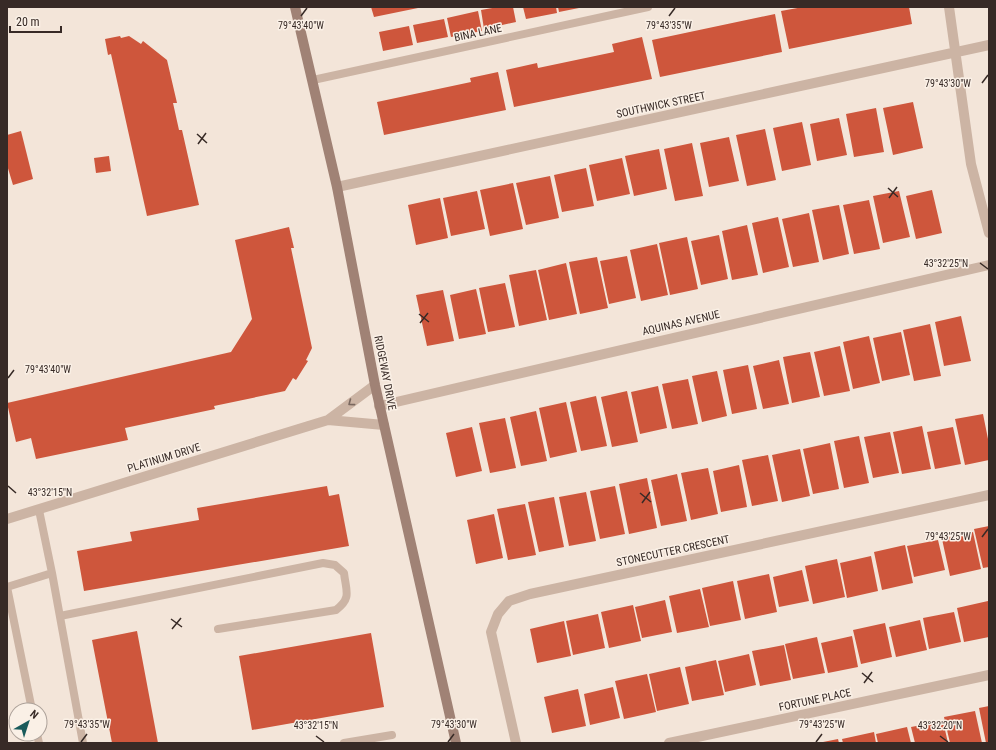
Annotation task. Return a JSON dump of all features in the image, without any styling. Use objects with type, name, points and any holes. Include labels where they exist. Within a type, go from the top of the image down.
[{"type":"street","name":"RIDGEWAY DRIVE","points":[[295,7],[337,187],[379,406],[456,743]]},
{"type":"street","points":[[949,7],[972,164],[989,233]]},
{"type":"street","name":"SOUTHWICK STREET","points":[[337,187],[989,45]]},
{"type":"street","name":"AQUINAS AVENUE","points":[[379,406],[989,265]]},
{"type":"street","name":"PLATINUM DRIVE","points":[[7,520],[328,420],[375,385]]},
{"type":"street","name":"PLATINUM DRIVE","points":[[328,420],[384,425]]},
{"type":"street","name":"STONECUTTER CRESCENT","points":[[516,743],[491,632],[498,614],[509,601],[530,594],[989,495]]},
{"type":"street","name":"FORTUNE PLACE","points":[[669,743],[989,675]]},
{"type":"lane","name":"BINA LANE","points":[[313,80],[648,7]]},
{"type":"lane","points":[[39,510],[83,743]]},
{"type":"lane","points":[[60,616],[323,563],[335,565],[344,572],[347,597],[345,603],[336,610],[218,630]]},
{"type":"lane","points":[[30,702],[7,587],[52,573]]},
{"type":"lane","points":[[344,743],[392,735]]},
{"type":"building","points":[[371,7],[418,7],[418,8],[374,17]]},
{"type":"building","points":[[498,7],[513,7],[516,22],[484,29],[481,10]]},
{"type":"building","points":[[523,7],[556,7],[557,13],[526,19]]},
{"type":"building","points":[[558,7],[579,7],[579,8],[559,12]]},
{"type":"building","points":[[803,7],[909,7],[912,24],[789,49],[781,11]]},
{"type":"building","points":[[478,11],[482,31],[451,37],[447,18]]},
{"type":"building","points":[[775,14],[782,52],[660,77],[652,40]]},
{"type":"building","points":[[444,19],[448,37],[417,43],[413,25]]},
{"type":"building","points":[[409,26],[413,45],[383,51],[379,32]]},
{"type":"building","points":[[120,36],[121,38],[129,36],[141,44],[143,41],[167,60],[177,103],[173,103],[179,130],[182,130],[199,205],[147,216],[111,54],[108,55],[105,39]]},
{"type":"building","points":[[642,37],[652,79],[514,107],[506,70],[537,63],[538,68],[614,52],[612,44]]},
{"type":"building","points":[[498,72],[506,110],[384,135],[377,102],[471,82],[470,78]]},
{"type":"building","points":[[913,102],[923,148],[893,155],[883,108]]},
{"type":"building","points":[[876,108],[884,152],[854,157],[846,114]]},
{"type":"building","points":[[839,118],[847,155],[817,161],[810,124]]},
{"type":"building","points":[[802,122],[811,165],[782,171],[773,128]]},
{"type":"building","points":[[765,129],[776,180],[747,186],[736,135]]},
{"type":"building","points":[[21,131],[33,179],[13,185],[7,165],[7,135]]},
{"type":"building","points":[[729,137],[739,181],[709,187],[700,143]]},
{"type":"building","points":[[692,143],[703,196],[675,201],[664,149]]},
{"type":"building","points":[[659,149],[667,189],[634,196],[625,156]]},
{"type":"building","points":[[109,156],[111,171],[96,173],[94,158]]},
{"type":"building","points":[[622,158],[630,194],[597,201],[589,165]]},
{"type":"building","points":[[586,168],[594,206],[562,212],[554,175]]},
{"type":"building","points":[[550,176],[559,218],[526,225],[516,183]]},
{"type":"building","points":[[513,183],[523,229],[490,236],[480,190]]},
{"type":"building","points":[[932,190],[942,233],[916,239],[906,196]]},
{"type":"building","points":[[477,191],[485,229],[451,236],[443,198]]},
{"type":"building","points":[[899,191],[910,237],[883,243],[873,196]]},
{"type":"building","points":[[440,198],[448,238],[416,245],[408,205]]},
{"type":"building","points":[[869,200],[880,249],[854,254],[843,205]]},
{"type":"building","points":[[839,205],[849,254],[823,260],[812,210]]},
{"type":"building","points":[[809,213],[819,262],[793,267],[782,219]]},
{"type":"building","points":[[778,217],[789,267],[763,273],[752,223]]},
{"type":"building","points":[[747,225],[758,275],[732,280],[722,231]]},
{"type":"building","points":[[289,227],[294,248],[291,248],[312,348],[306,360],[308,361],[296,380],[293,378],[285,391],[214,406],[215,409],[125,428],[128,440],[36,459],[31,438],[16,442],[7,403],[231,352],[252,319],[235,240]]},
{"type":"building","points":[[719,235],[728,279],[701,285],[691,241]]},
{"type":"building","points":[[687,237],[698,289],[670,295],[659,243]]},
{"type":"building","points":[[657,244],[668,295],[641,301],[630,250]]},
{"type":"building","points":[[627,256],[636,298],[609,304],[600,261]]},
{"type":"building","points":[[597,257],[608,308],[580,314],[569,262]]},
{"type":"building","points":[[566,263],[577,314],[549,320],[538,270]]},
{"type":"building","points":[[536,270],[547,320],[519,326],[509,275]]},
{"type":"building","points":[[505,283],[515,327],[488,332],[479,288]]},
{"type":"building","points":[[476,289],[486,334],[459,339],[450,295]]},
{"type":"building","points":[[443,290],[454,341],[427,346],[416,295]]},
{"type":"building","points":[[961,316],[971,361],[944,366],[935,322]]},
{"type":"building","points":[[930,324],[941,376],[914,381],[903,330]]},
{"type":"building","points":[[901,332],[910,375],[882,381],[873,338]]},
{"type":"building","points":[[869,336],[880,383],[853,389],[843,342]]},
{"type":"building","points":[[840,346],[850,391],[824,396],[814,352]]},
{"type":"building","points":[[810,352],[820,397],[792,403],[783,357]]},
{"type":"building","points":[[779,360],[789,404],[763,409],[753,366]]},
{"type":"building","points":[[748,365],[757,409],[732,414],[723,370]]},
{"type":"building","points":[[717,371],[727,416],[702,422],[692,376]]},
{"type":"building","points":[[688,379],[698,424],[672,429],[662,384]]},
{"type":"building","points":[[658,386],[667,428],[640,434],[631,392]]},
{"type":"building","points":[[627,391],[638,442],[612,447],[601,397]]},
{"type":"building","points":[[596,396],[607,446],[581,451],[570,402]]},
{"type":"building","points":[[566,402],[577,452],[550,458],[539,408]]},
{"type":"building","points":[[536,411],[547,461],[521,466],[510,417]]},
{"type":"building","points":[[983,414],[989,444],[989,460],[965,465],[955,419]]},
{"type":"building","points":[[505,418],[516,468],[490,473],[479,423]]},
{"type":"building","points":[[922,426],[931,469],[902,474],[893,432]]},
{"type":"building","points":[[472,427],[482,471],[456,477],[446,433]]},
{"type":"building","points":[[953,427],[961,464],[935,469],[927,432]]},
{"type":"building","points":[[890,432],[899,473],[873,478],[864,437]]},
{"type":"building","points":[[859,436],[869,483],[844,488],[834,441]]},
{"type":"building","points":[[830,443],[839,489],[813,494],[803,449]]},
{"type":"building","points":[[800,449],[810,496],[782,502],[772,455]]},
{"type":"building","points":[[768,455],[778,501],[752,506],[742,460]]},
{"type":"building","points":[[739,465],[747,507],[721,512],[713,471]]},
{"type":"building","points":[[708,468],[718,514],[691,520],[681,473]]},
{"type":"building","points":[[677,474],[687,521],[661,526],[651,480]]},
{"type":"building","points":[[647,478],[657,528],[629,534],[619,484]]},
{"type":"building","points":[[327,486],[329,496],[339,494],[349,546],[84,591],[77,551],[132,541],[130,532],[199,520],[197,508]]},
{"type":"building","points":[[615,486],[625,534],[600,539],[590,491]]},
{"type":"building","points":[[586,492],[596,541],[569,546],[559,497]]},
{"type":"building","points":[[554,497],[564,547],[539,552],[528,502]]},
{"type":"building","points":[[525,504],[536,555],[508,560],[497,509]]},
{"type":"building","points":[[494,514],[503,558],[476,564],[467,520]]},
{"type":"building","points":[[989,526],[989,567],[983,568],[974,529]]},
{"type":"building","points":[[973,532],[981,569],[950,576],[942,539]]},
{"type":"building","points":[[938,540],[945,570],[914,577],[907,546]]},
{"type":"building","points":[[905,545],[913,583],[882,590],[874,552]]},
{"type":"building","points":[[871,556],[878,591],[847,598],[840,563]]},
{"type":"building","points":[[837,559],[845,597],[813,604],[805,566]]},
{"type":"building","points":[[802,570],[809,601],[779,607],[773,577]]},
{"type":"building","points":[[769,574],[777,612],[745,619],[737,581]]},
{"type":"building","points":[[733,581],[741,620],[710,626],[702,588]]},
{"type":"building","points":[[700,589],[709,627],[677,633],[669,596]]},
{"type":"building","points":[[665,600],[672,632],[642,638],[635,607]]},
{"type":"building","points":[[988,601],[989,637],[964,642],[957,608]]},
{"type":"building","points":[[633,605],[641,641],[609,648],[601,612]]},
{"type":"building","points":[[954,612],[961,642],[929,649],[923,618]]},
{"type":"building","points":[[598,614],[605,648],[573,655],[566,621]]},
{"type":"building","points":[[920,620],[927,650],[896,657],[889,627]]},
{"type":"building","points":[[564,621],[571,656],[537,663],[530,629]]},
{"type":"building","points":[[885,623],[892,657],[861,664],[853,630]]},
{"type":"building","points":[[137,631],[158,743],[112,743],[92,640]]},
{"type":"building","points":[[371,633],[384,707],[252,730],[239,656]]},
{"type":"building","points":[[852,636],[858,667],[828,673],[821,643]]},
{"type":"building","points":[[817,637],[825,673],[793,679],[785,644]]},
{"type":"building","points":[[784,645],[791,680],[760,686],[752,651]]},
{"type":"building","points":[[749,654],[756,685],[725,692],[718,661]]},
{"type":"building","points":[[716,660],[724,695],[692,701],[685,667]]},
{"type":"building","points":[[680,667],[689,704],[657,711],[649,674]]},
{"type":"building","points":[[647,674],[656,712],[624,719],[615,681]]},
{"type":"building","points":[[613,687],[620,718],[590,725],[584,694]]},
{"type":"building","points":[[578,689],[586,726],[552,733],[544,697]]},
{"type":"building","points":[[989,706],[989,743],[986,743],[979,708]]},
{"type":"building","points":[[975,711],[982,743],[950,743],[944,717]]},
{"type":"building","points":[[943,721],[948,743],[915,743],[911,727]]},
{"type":"building","points":[[907,727],[911,743],[878,743],[876,734]]},
{"type":"building","points":[[874,732],[876,743],[843,743],[842,739]]},
{"type":"building","points":[[838,739],[839,743],[823,743],[823,742]]}]
